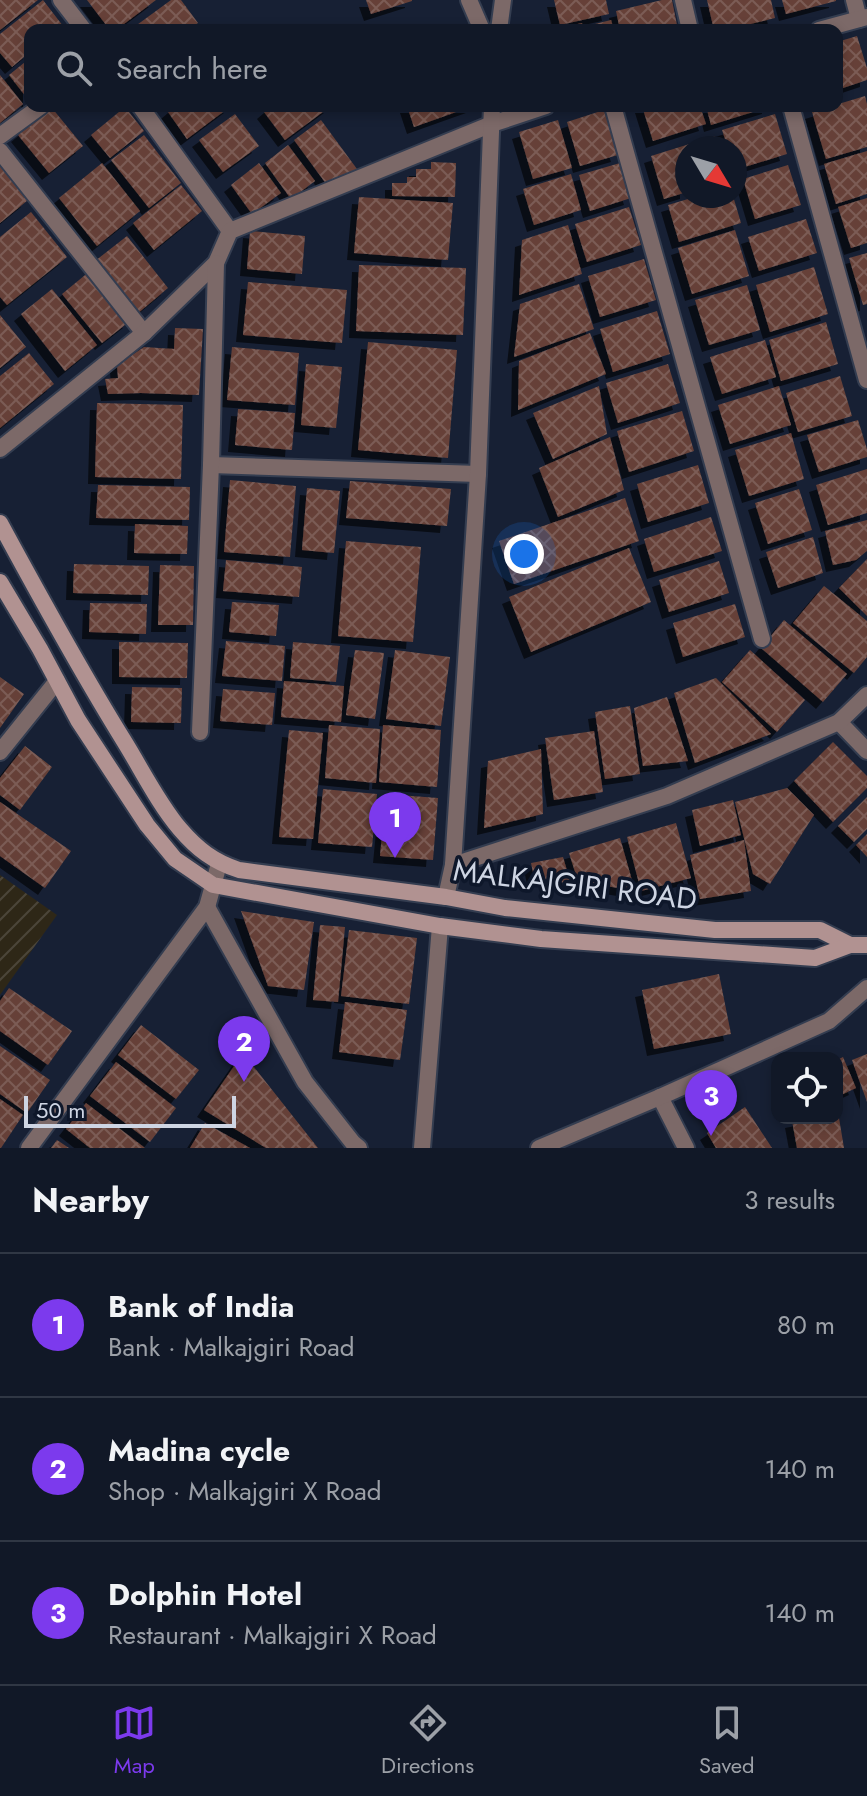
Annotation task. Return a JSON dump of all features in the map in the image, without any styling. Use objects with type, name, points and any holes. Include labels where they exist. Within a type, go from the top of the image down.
[{"type":"main road","name":"MALKAJGIRI ROAD","points":[[0,523],[79,669],[156,794],[179,827],[219,864],[239,870],[446,897],[505,908],[715,930],[820,930],[859,945]]},
{"type":"main road","name":"MALKAJGIRI ROAD","points":[[0,582],[78,720],[147,825],[175,859],[213,885],[440,926],[541,939],[815,958],[859,945]]},
{"type":"street","points":[[61,0],[79,24]]},
{"type":"street","points":[[469,0],[479,24]]},
{"type":"street","points":[[500,24],[503,0]]},
{"type":"street","points":[[683,0],[689,24]]},
{"type":"street","points":[[841,24],[863,18],[854,0]]},
{"type":"street","points":[[0,136],[33,112]]},
{"type":"street","points":[[144,112],[230,231]]},
{"type":"street","points":[[446,897],[453,865],[478,474],[492,112]]},
{"type":"street","points":[[0,449],[144,333],[216,263],[230,231],[528,112]]},
{"type":"street","points":[[615,112],[762,639]]},
{"type":"street","points":[[793,112],[867,380]]},
{"type":"street","points":[[0,151],[144,333]]},
{"type":"street","points":[[200,732],[216,263]]},
{"type":"street","points":[[211,465],[478,474]]},
{"type":"street","points":[[0,752],[57,681]]},
{"type":"street","points":[[453,865],[667,796],[839,722],[867,695]]},
{"type":"street","points":[[839,722],[867,751]]},
{"type":"street","points":[[29,1148],[207,907],[219,864]]},
{"type":"street","points":[[207,907],[305,1082],[359,1148]]},
{"type":"street","points":[[422,1148],[440,926]]},
{"type":"street","points":[[539,1148],[829,1021],[867,988]]},
{"type":"street","points":[[660,1097],[686,1148]]},
{"type":"shaded area","points":[[0,875],[57,915],[0,995]]},
{"type":"building","points":[[0,0],[38,0],[0,30]]},
{"type":"building","points":[[43,0],[61,24],[24,24],[24,57],[12,67],[0,53],[0,34]]},
{"type":"building","points":[[87,0],[156,0],[124,24],[105,24]]},
{"type":"building","points":[[171,0],[181,0],[198,23],[197,24],[138,24]]},
{"type":"building","points":[[366,0],[412,0],[412,1],[371,14]]},
{"type":"building","points":[[554,0],[606,0],[609,14],[560,24]]},
{"type":"building","points":[[672,0],[677,24],[619,24],[616,11]]},
{"type":"building","points":[[707,0],[771,0],[775,18],[750,24],[713,24]]},
{"type":"building","points":[[782,0],[836,0],[836,1],[786,14]]},
{"type":"building","points":[[857,36],[867,68],[867,80],[843,88],[843,40]]},
{"type":"building","points":[[24,63],[24,94],[9,75]]},
{"type":"building","points":[[0,75],[23,104],[0,123]]},
{"type":"building","points":[[865,96],[867,147],[826,159],[812,112],[843,112],[843,103]]},
{"type":"building","points":[[47,112],[55,112],[83,146],[49,173],[18,135]]},
{"type":"building","points":[[119,112],[129,112],[144,131],[110,158],[91,135]]},
{"type":"building","points":[[168,112],[223,112],[187,139]]},
{"type":"building","points":[[264,112],[323,112],[285,140]]},
{"type":"building","points":[[409,112],[456,112],[414,127]]},
{"type":"building","points":[[605,112],[618,155],[580,166],[567,122]]},
{"type":"building","points":[[644,112],[702,112],[706,124],[653,141]]},
{"type":"building","points":[[708,112],[753,112],[711,125]]},
{"type":"building","points":[[235,114],[259,146],[223,172],[199,140]]},
{"type":"building","points":[[775,114],[787,154],[747,166],[747,136],[724,136],[722,130]]},
{"type":"building","points":[[321,120],[357,169],[330,189],[294,140]]},
{"type":"building","points":[[558,120],[572,168],[533,179],[519,132]]},
{"type":"building","points":[[144,135],[181,183],[149,208],[111,160]]},
{"type":"building","points":[[288,145],[315,181],[291,199],[265,163]]},
{"type":"building","points":[[675,148],[675,196],[664,199],[651,156]]},
{"type":"building","points":[[867,151],[867,194],[836,204],[824,164]]},
{"type":"building","points":[[431,162],[456,163],[455,197],[392,196],[392,183],[407,183],[407,177],[416,177],[416,169],[431,169]]},
{"type":"building","points":[[102,163],[140,211],[97,246],[59,198]]},
{"type":"building","points":[[259,163],[281,193],[252,214],[231,185]]},
{"type":"building","points":[[620,163],[631,198],[590,211],[579,175]]},
{"type":"building","points":[[0,165],[28,200],[0,223]]},
{"type":"building","points":[[788,165],[801,205],[755,219],[747,192],[747,178]]},
{"type":"building","points":[[571,174],[581,210],[534,225],[523,189]]},
{"type":"building","points":[[181,185],[202,211],[154,250],[133,223]]},
{"type":"building","points":[[359,197],[453,203],[448,260],[354,253]]},
{"type":"building","points":[[867,198],[867,243],[851,248],[838,207]]},
{"type":"building","points":[[675,203],[675,208],[737,208],[741,223],[679,242],[668,205]]},
{"type":"building","points":[[629,207],[641,245],[587,262],[575,224]]},
{"type":"building","points":[[31,212],[67,257],[7,305],[0,297],[0,237]]},
{"type":"building","points":[[806,219],[817,253],[759,271],[748,237]]},
{"type":"building","points":[[568,225],[582,274],[519,295],[522,240]]},
{"type":"building","points":[[735,230],[749,276],[692,294],[678,248]]},
{"type":"building","points":[[250,231],[305,236],[302,274],[247,269]]},
{"type":"building","points":[[127,236],[168,288],[137,314],[95,261]]},
{"type":"building","points":[[867,253],[867,304],[863,305],[849,258]]},
{"type":"building","points":[[644,259],[656,300],[600,317],[588,276]]},
{"type":"building","points":[[359,265],[466,268],[463,335],[356,331]]},
{"type":"building","points":[[814,267],[828,314],[770,332],[756,285]]},
{"type":"building","points":[[90,271],[130,321],[102,343],[62,294]]},
{"type":"building","points":[[248,282],[347,290],[342,343],[243,335]]},
{"type":"building","points":[[579,284],[594,329],[514,357],[520,304]]},
{"type":"building","points":[[747,285],[760,330],[709,345],[695,300]]},
{"type":"building","points":[[52,289],[97,345],[65,371],[21,314]]},
{"type":"building","points":[[657,311],[670,354],[613,372],[600,329]]},
{"type":"building","points":[[0,315],[26,347],[0,368]]},
{"type":"building","points":[[826,322],[838,364],[781,381],[769,340]]},
{"type":"building","points":[[175,328],[203,329],[199,395],[108,394],[105,379],[118,378],[117,365],[144,347],[174,349]]},
{"type":"building","points":[[590,333],[606,374],[518,410],[519,361]]},
{"type":"building","points":[[765,340],[776,377],[722,394],[710,357]]},
{"type":"building","points":[[368,342],[457,350],[448,458],[358,450]]},
{"type":"building","points":[[232,347],[299,353],[295,405],[227,400]]},
{"type":"building","points":[[29,353],[54,384],[0,428],[0,376]]},
{"type":"building","points":[[306,364],[342,367],[336,428],[301,425]]},
{"type":"building","points":[[668,364],[680,403],[618,423],[606,383]]},
{"type":"building","points":[[840,376],[852,416],[798,432],[786,393]]},
{"type":"building","points":[[599,386],[607,434],[553,459],[533,413]]},
{"type":"building","points":[[779,386],[791,425],[730,444],[718,405]]},
{"type":"building","points":[[97,403],[183,405],[181,479],[95,477]]},
{"type":"building","points":[[238,409],[295,413],[292,450],[235,445]]},
{"type":"building","points":[[682,411],[694,451],[629,472],[617,431]]},
{"type":"building","points":[[858,420],[867,457],[819,472],[807,435]]},
{"type":"building","points":[[791,433],[804,479],[749,496],[735,450]]},
{"type":"building","points":[[610,437],[624,490],[558,517],[539,468]]},
{"type":"building","points":[[698,465],[709,503],[648,522],[637,484]]},
{"type":"building","points":[[867,469],[867,513],[828,525],[816,485]]},
{"type":"building","points":[[230,480],[296,486],[290,557],[224,552]]},
{"type":"building","points":[[350,481],[451,489],[447,526],[346,518]]},
{"type":"building","points":[[98,485],[190,487],[189,520],[96,518]]},
{"type":"building","points":[[307,488],[340,491],[334,553],[302,550]]},
{"type":"building","points":[[799,489],[812,530],[768,544],[755,503]]},
{"type":"building","points":[[625,498],[639,541],[514,584],[499,541]]},
{"type":"building","points":[[711,517],[722,551],[654,572],[644,539]]},
{"type":"building","points":[[867,520],[867,551],[856,560],[833,565],[825,531]]},
{"type":"building","points":[[135,524],[188,526],[187,554],[134,553]]},
{"type":"building","points":[[813,537],[823,573],[778,588],[766,552]]},
{"type":"building","points":[[346,541],[421,547],[413,642],[338,636]]},
{"type":"building","points":[[629,548],[651,602],[531,652],[509,597]]},
{"type":"building","points":[[867,559],[867,616],[839,588]]},
{"type":"building","points":[[226,560],[302,567],[299,597],[223,591]]},
{"type":"building","points":[[719,561],[729,593],[669,612],[659,580]]},
{"type":"building","points":[[74,564],[149,566],[148,595],[73,593]]},
{"type":"building","points":[[160,565],[194,566],[193,625],[158,625]]},
{"type":"building","points":[[824,586],[867,621],[867,657],[854,673],[793,623]]},
{"type":"building","points":[[232,602],[279,605],[276,636],[229,632]]},
{"type":"building","points":[[90,603],[147,604],[146,634],[89,632]]},
{"type":"building","points":[[735,604],[745,637],[683,657],[673,623]]},
{"type":"building","points":[[784,620],[847,674],[823,702],[761,648]]},
{"type":"building","points":[[226,641],[285,646],[282,681],[222,676]]},
{"type":"building","points":[[119,642],[188,643],[187,678],[119,677]]},
{"type":"building","points":[[293,642],[340,646],[336,682],[290,678]]},
{"type":"building","points":[[355,650],[384,653],[375,719],[346,715]]},
{"type":"building","points":[[395,650],[450,657],[441,726],[386,719]]},
{"type":"building","points":[[750,650],[805,700],[777,732],[722,682]]},
{"type":"building","points":[[0,677],[24,694],[0,728]]},
{"type":"building","points":[[716,678],[771,734],[695,763],[674,693]]},
{"type":"building","points":[[284,681],[344,686],[341,722],[281,717]]},
{"type":"building","points":[[132,687],[182,688],[181,723],[131,722]]},
{"type":"building","points":[[223,689],[275,693],[272,725],[220,721]]},
{"type":"building","points":[[667,697],[688,761],[643,766],[634,708]]},
{"type":"building","points":[[630,706],[640,774],[605,779],[595,712]]},
{"type":"building","points":[[329,725],[380,729],[376,783],[325,778]]},
{"type":"building","points":[[383,725],[441,730],[437,787],[379,782]]},
{"type":"building","points":[[289,730],[323,733],[313,839],[279,837]]},
{"type":"building","points":[[594,731],[603,792],[554,800],[545,738]]},
{"type":"building","points":[[833,742],[867,776],[867,788],[833,822],[794,781]]},
{"type":"building","points":[[25,746],[52,767],[20,810],[0,795],[0,778]]},
{"type":"building","points":[[541,749],[543,814],[484,828],[488,761]]},
{"type":"building","points":[[787,788],[814,815],[770,884],[753,874],[735,802]]},
{"type":"building","points":[[323,789],[377,794],[372,847],[318,843]]},
{"type":"building","points":[[386,794],[438,798],[433,860],[380,856]]},
{"type":"building","points":[[867,797],[867,829],[854,842],[838,826]]},
{"type":"building","points":[[733,800],[741,835],[700,846],[692,810]]},
{"type":"building","points":[[0,802],[71,851],[45,888],[0,856]]},
{"type":"building","points":[[676,823],[691,878],[641,891],[627,837]]},
{"type":"building","points":[[867,834],[867,857],[856,845]]},
{"type":"building","points":[[620,838],[635,891],[578,881],[569,853]]},
{"type":"building","points":[[744,840],[751,891],[700,899],[690,855]]},
{"type":"building","points":[[563,857],[571,884],[534,877],[531,863]]},
{"type":"building","points":[[241,911],[314,922],[304,990],[268,986]]},
{"type":"building","points":[[320,925],[345,927],[338,1002],[313,1000]]},
{"type":"building","points":[[349,930],[417,938],[409,1004],[341,996]]},
{"type":"building","points":[[719,974],[731,1034],[654,1049],[642,990]]},
{"type":"building","points":[[9,988],[72,1031],[48,1065],[0,1031],[0,1001]]},
{"type":"building","points":[[345,1002],[407,1010],[400,1060],[339,1052]]},
{"type":"building","points":[[141,1025],[199,1070],[176,1099],[118,1055]]},
{"type":"building","points":[[0,1046],[50,1080],[27,1113],[0,1094]]},
{"type":"building","points":[[243,1053],[318,1148],[266,1148],[204,1110]]},
{"type":"building","points":[[867,1054],[867,1102],[852,1060]]},
{"type":"building","points":[[843,1057],[856,1088],[843,1094]]},
{"type":"building","points":[[116,1062],[176,1108],[150,1142],[90,1096]]},
{"type":"building","points":[[0,1099],[23,1115],[1,1148],[0,1148]]},
{"type":"building","points":[[86,1103],[145,1148],[90,1148],[66,1129]]},
{"type":"building","points":[[745,1107],[772,1148],[716,1148],[707,1133]]},
{"type":"building","points":[[205,1123],[250,1148],[190,1148]]},
{"type":"building","points":[[793,1124],[840,1124],[844,1148],[797,1148]]},
{"type":"building","points":[[57,1140],[69,1148],[51,1148]]},
{"type":"place","name":"Bank of India","points":[[395,858]]},
{"type":"place","name":"Madina cycle","points":[[244,1082]]},
{"type":"place","name":"Dolphin Hotel","points":[[711,1136]]}]
